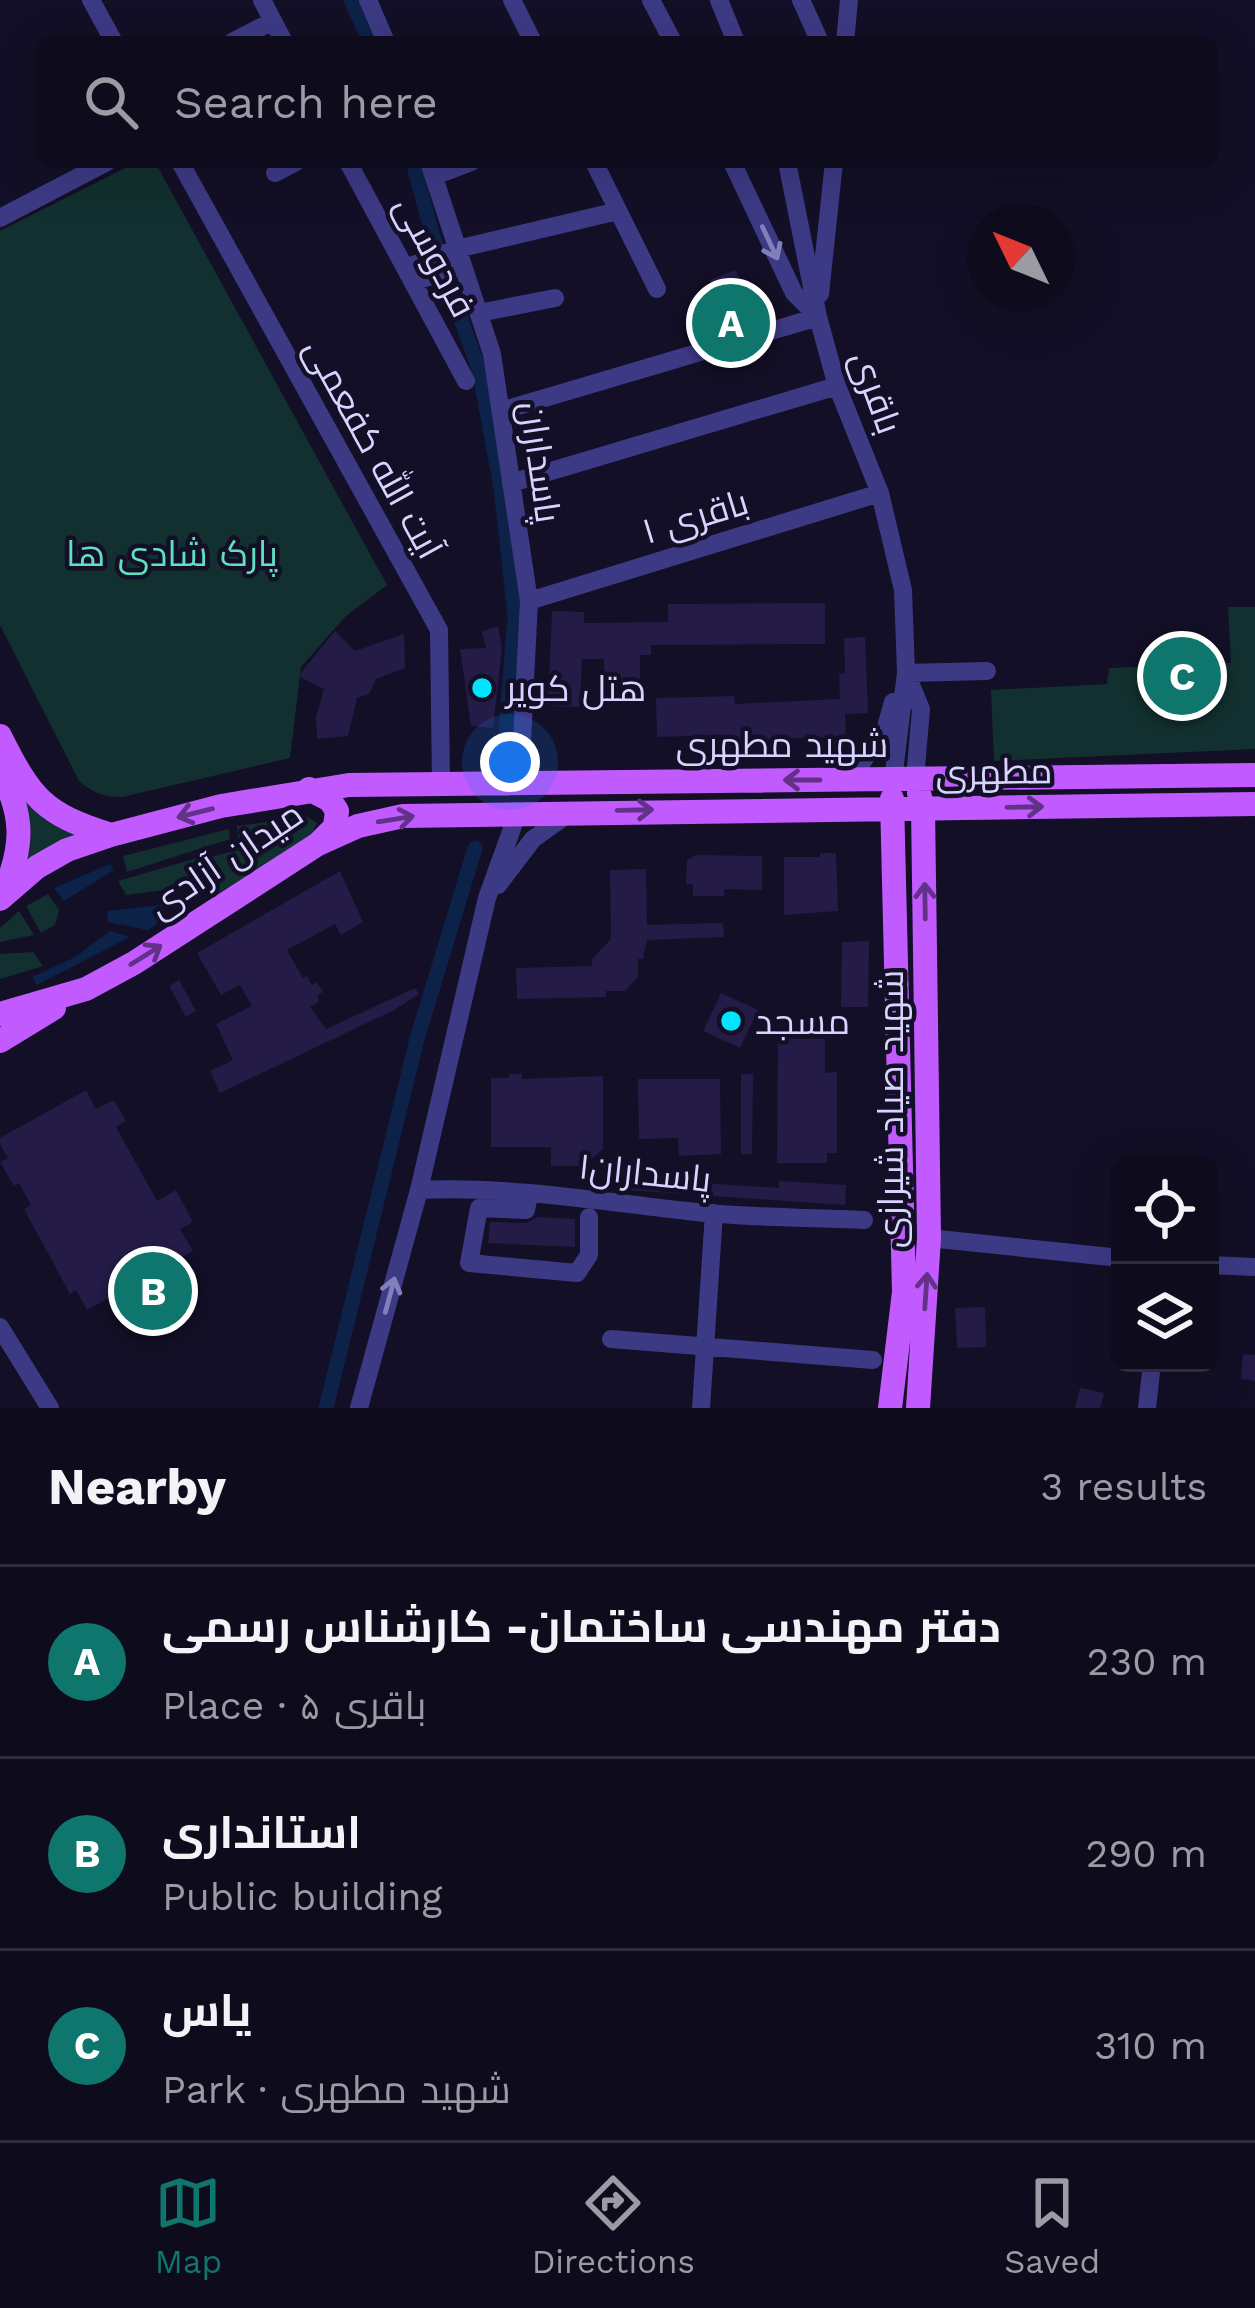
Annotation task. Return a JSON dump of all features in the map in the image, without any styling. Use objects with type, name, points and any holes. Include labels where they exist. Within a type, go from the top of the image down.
[{"type":"main road","points":[[0,736],[21,777],[41,802],[68,822],[111,835]]},
{"type":"main road","points":[[0,770],[22,830],[17,862],[1,897]]},
{"type":"main road","name":"شهید مطهری","points":[[309,789],[520,781],[1255,775]]},
{"type":"main road","name":"شهید صیاد شیرازی","points":[[904,780],[923,808],[929,1238],[918,1408]]},
{"type":"main road","name":"شهید صیاد شیرازی","points":[[890,1408],[904,1292],[892,810],[904,780]]},
{"type":"main road","points":[[318,844],[358,826],[403,816],[518,812],[520,781]]},
{"type":"main road","name":"میدان آزادی","points":[[0,1014],[86,989],[134,963],[318,844],[335,826],[337,812],[329,800],[309,789],[221,806],[111,835],[52,859],[1,897]]},
{"type":"main road","name":"مطهری","points":[[518,812],[1255,804]]},
{"type":"main road","points":[[0,1041],[86,989]]},
{"type":"street","points":[[91,0],[107,36]]},
{"type":"street","points":[[262,0],[281,36]]},
{"type":"street","points":[[368,0],[383,36]]},
{"type":"street","points":[[512,0],[530,36]]},
{"type":"street","points":[[651,0],[670,36]]},
{"type":"street","points":[[718,0],[733,36]]},
{"type":"street","points":[[801,0],[817,36]]},
{"type":"street","points":[[846,36],[849,0]]},
{"type":"street","points":[[244,36],[273,22]]},
{"type":"street","points":[[0,218],[96,168]]},
{"type":"street","name":"آیت الله کفعمی","points":[[183,168],[439,630],[441,784]]},
{"type":"street","points":[[275,173],[285,168]]},
{"type":"street","name":"فردوسی","points":[[351,168],[466,381]]},
{"type":"street","points":[[596,168],[657,290]]},
{"type":"street","name":"باقری","points":[[735,168],[794,293],[818,316],[837,386],[880,494],[903,590],[905,668]]},
{"type":"street","points":[[788,168],[818,316]]},
{"type":"street","points":[[818,316],[833,168]]},
{"type":"street","name":"پاسداران","points":[[432,169],[492,354],[529,601],[520,781]]},
{"type":"street","points":[[410,277],[618,211]]},
{"type":"street","points":[[479,314],[555,298]]},
{"type":"street","points":[[500,411],[818,316]]},
{"type":"street","points":[[511,483],[837,386]]},
{"type":"street","name":"باقری ۱","points":[[529,601],[880,494]]},
{"type":"street","points":[[905,668],[987,670]]},
{"type":"street","points":[[904,780],[921,709],[905,668]]},
{"type":"street","points":[[850,780],[886,727],[905,668]]},
{"type":"street","points":[[487,898],[533,838],[572,811]]},
{"type":"street","points":[[359,1408],[419,1190],[487,898],[518,812]]},
{"type":"street","name":"پاسداران۱","points":[[419,1190],[864,1220]]},
{"type":"street","points":[[529,1194],[526,1210],[478,1208],[470,1263],[577,1273],[590,1256],[589,1216]]},
{"type":"street","points":[[701,1408],[714,1213]]},
{"type":"street","points":[[929,1238],[1111,1257]]},
{"type":"street","points":[[1219,1265],[1255,1267]]},
{"type":"street","points":[[1,1332],[50,1408]]},
{"type":"street","points":[[611,1340],[873,1360]]},
{"type":"street","points":[[1147,1408],[1151,1372]]},
{"type":"green space","name":"پارک شادی ها","points":[[125,168],[158,168],[387,585],[345,617],[301,667],[290,758],[122,797],[99,794],[79,781],[0,625],[0,231]]},
{"type":"green space","points":[[1228,607],[1255,607],[1255,749],[994,761],[991,690],[1107,684],[1109,668],[1231,663]]},
{"type":"green space","points":[[20,790],[81,833],[27,862],[30,825]]},
{"type":"green space","points":[[307,817],[317,823],[311,835],[219,893],[206,858],[282,839],[238,838],[237,826]]},
{"type":"green space","points":[[229,829],[230,839],[127,872],[123,856]]},
{"type":"green space","points":[[197,858],[206,885],[126,895],[118,881]]},
{"type":"green space","points":[[48,894],[59,910],[55,925],[41,933],[26,906]]},
{"type":"green space","points":[[19,911],[34,935],[0,942],[0,928]]},
{"type":"green space","points":[[33,952],[43,966],[0,979],[0,954]]},
{"type":"water","points":[[110,864],[114,870],[64,901],[54,888]]},
{"type":"water","points":[[162,905],[165,919],[148,930],[107,922],[108,911]]},
{"type":"water","points":[[110,931],[130,937],[37,985],[32,977],[75,957]]},
{"type":"building","points":[[736,270],[753,322],[728,330],[710,280]]},
{"type":"building","points":[[825,603],[825,644],[651,645],[651,655],[640,655],[640,683],[604,683],[604,659],[582,659],[580,707],[548,706],[552,611],[584,612],[584,623],[668,622],[668,604]]},
{"type":"building","name":"هتل کویر","points":[[498,626],[502,648],[493,728],[471,726],[460,649],[486,648],[482,632]]},
{"type":"building","points":[[335,631],[355,651],[404,634],[405,668],[376,679],[369,694],[357,698],[348,736],[317,739],[316,717],[324,689],[298,676]]},
{"type":"building","points":[[865,637],[868,713],[845,714],[846,736],[736,741],[736,748],[722,749],[722,735],[657,737],[656,698],[734,696],[735,704],[840,699],[844,638]]},
{"type":"building","points":[[820,853],[836,853],[838,911],[784,915],[784,857],[820,857]]},
{"type":"building","points":[[697,855],[762,856],[762,890],[724,889],[724,896],[693,896],[693,884],[686,884],[687,860]]},
{"type":"building","points":[[646,869],[647,925],[723,923],[724,937],[647,940],[643,959],[638,959],[638,977],[625,991],[606,991],[606,997],[517,999],[516,968],[592,966],[592,959],[611,939],[610,870]]},
{"type":"building","points":[[340,871],[363,922],[341,935],[335,924],[287,950],[303,978],[307,976],[312,985],[317,982],[323,992],[310,1007],[326,1029],[415,988],[419,994],[220,1093],[210,1071],[233,1060],[216,1024],[252,1006],[240,985],[221,995],[197,953]]},
{"type":"building","points":[[869,941],[868,1007],[841,1007],[842,942]]},
{"type":"building","points":[[179,980],[196,1011],[186,1017],[169,986]]},
{"type":"building","name":"مسجد","points":[[721,993],[758,1010],[740,1048],[703,1031]]},
{"type":"building","points":[[778,1029],[800,1029],[800,1039],[825,1038],[825,1073],[837,1072],[837,1153],[827,1153],[827,1163],[777,1163]]},
{"type":"building","points":[[509,1074],[522,1074],[522,1079],[603,1076],[603,1149],[584,1166],[551,1166],[551,1147],[491,1147],[491,1078],[509,1078]]},
{"type":"building","points":[[741,1074],[753,1074],[752,1154],[741,1154]]},
{"type":"building","points":[[638,1079],[720,1079],[721,1154],[679,1156],[678,1138],[639,1139]]},
{"type":"building","points":[[86,1090],[96,1109],[114,1100],[126,1121],[116,1127],[157,1201],[176,1190],[193,1222],[180,1229],[193,1251],[87,1310],[76,1290],[70,1294],[24,1209],[31,1205],[0,1162],[8,1158],[0,1138]]},
{"type":"building","points":[[628,1178],[779,1188],[779,1181],[846,1185],[845,1205],[627,1190]]},
{"type":"building","points":[[537,1217],[575,1219],[575,1247],[488,1243],[490,1222],[526,1223]]},
{"type":"building","points":[[985,1307],[986,1347],[957,1348],[955,1308]]},
{"type":"building","points":[[1243,1354],[1255,1355],[1255,1381],[1241,1379]]},
{"type":"building","points":[[1080,1388],[1104,1393],[1100,1408],[1075,1408]]},
{"type":"waterway","points":[[351,0],[367,36]]},
{"type":"waterway","points":[[415,168],[436,248]]},
{"type":"waterway","points":[[441,265],[479,369],[501,488],[515,616],[505,744]]},
{"type":"waterway","points":[[326,1408],[417,1039],[475,848]]},
{"type":"place","name":"دفتر مهندسی ساختمان- کارشناس رسمی","points":[[731,323]]},
{"type":"place","name":"یاس","points":[[1182,676]]},
{"type":"place","name":"هتل کویر","points":[[482,688]]},
{"type":"place","name":"مسجد","points":[[731,1021]]},
{"type":"place","name":"استانداری","points":[[153,1291]]}]
